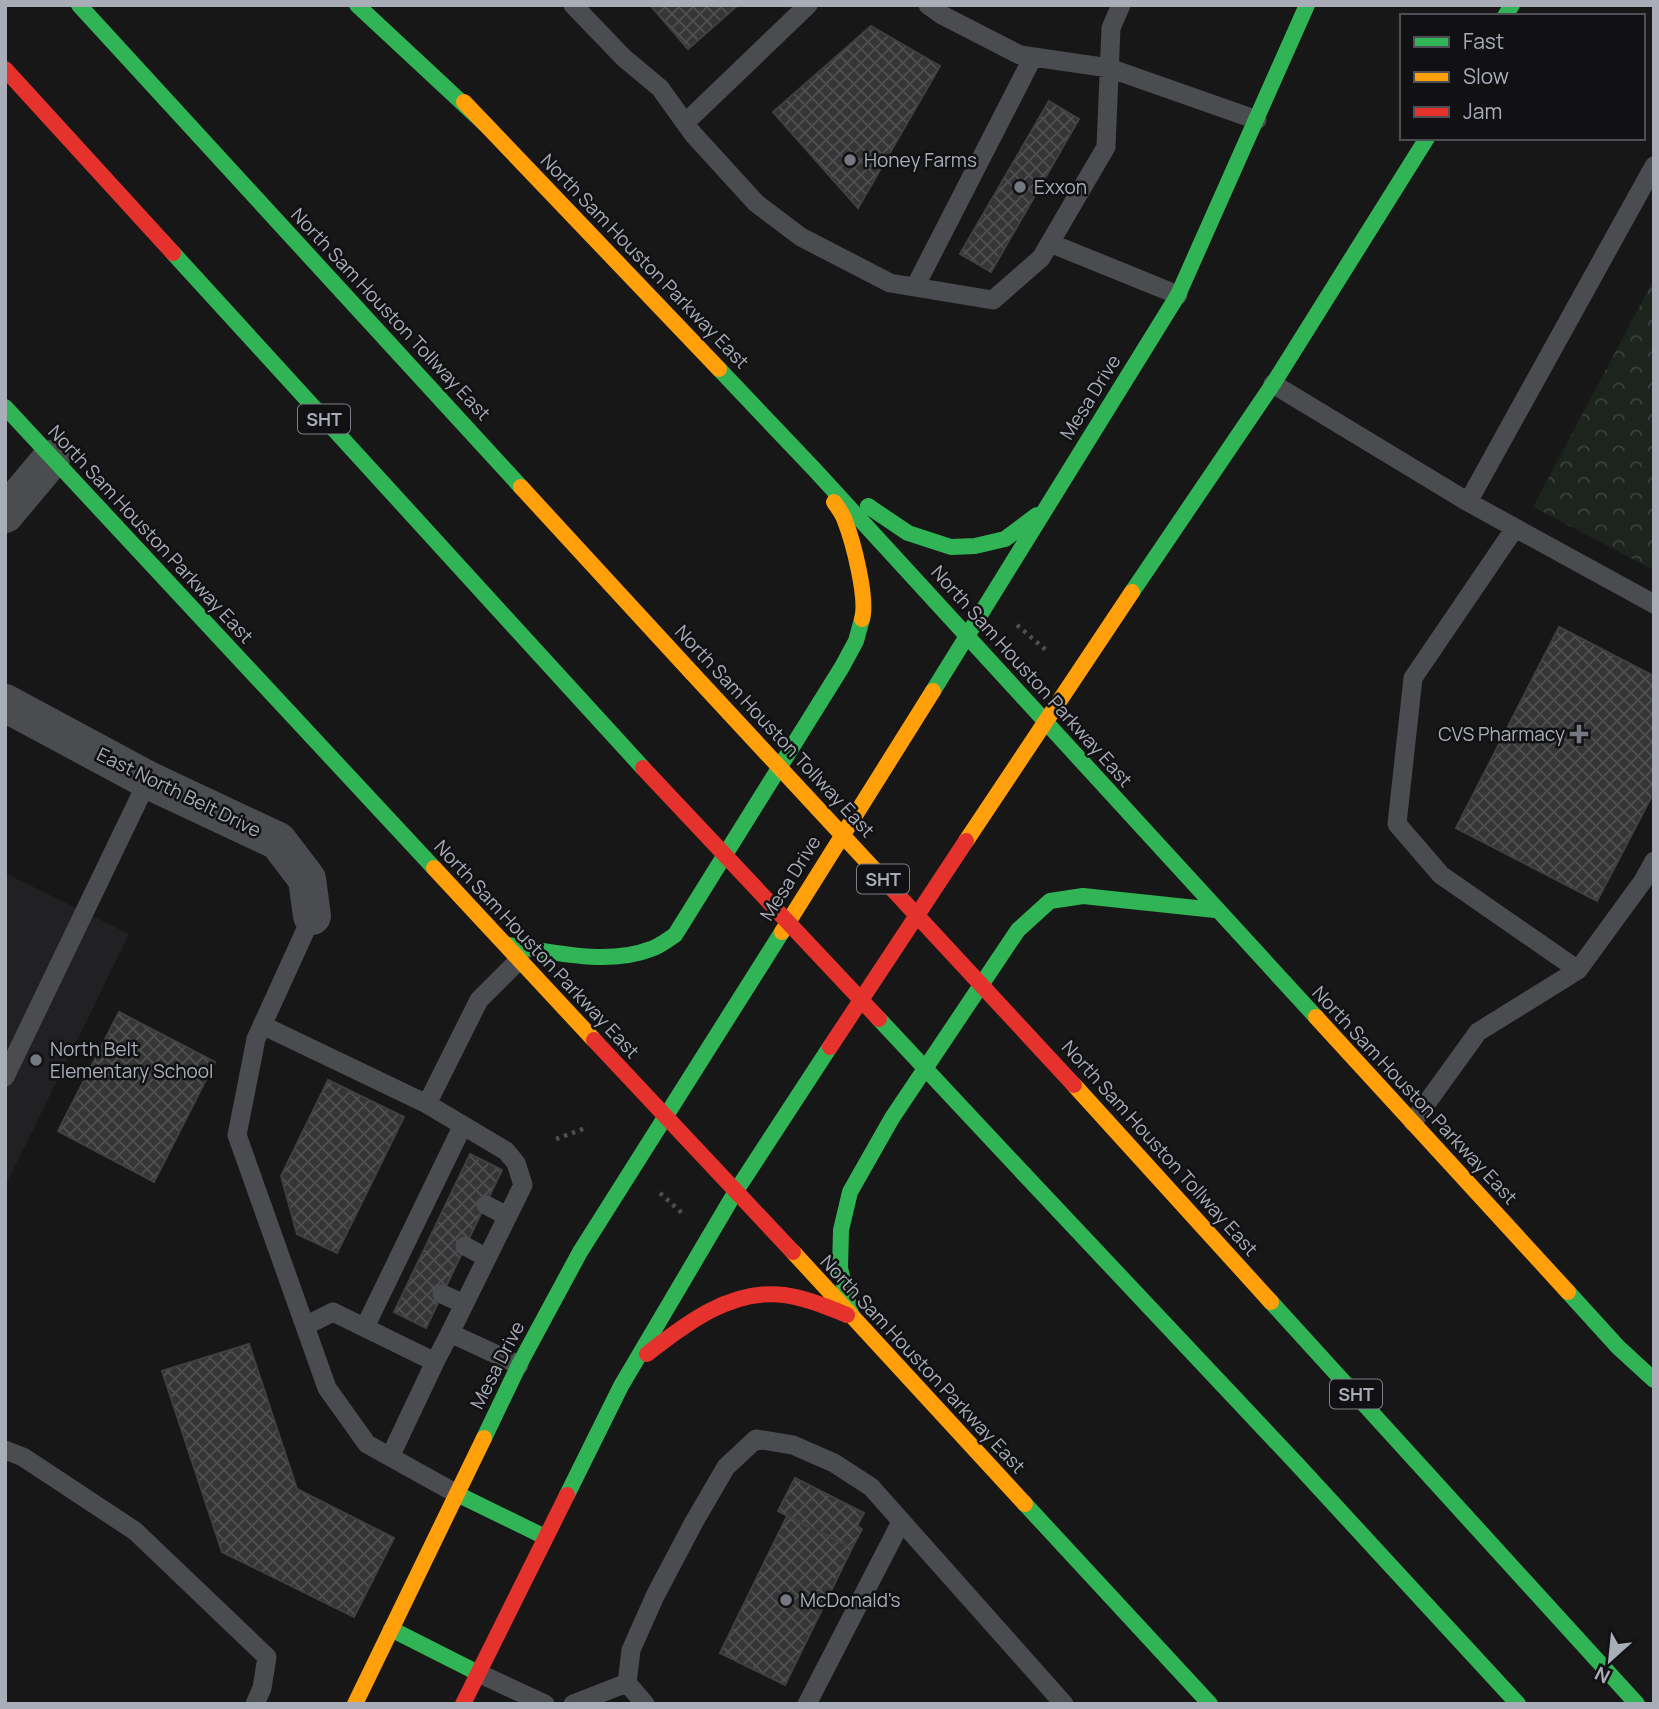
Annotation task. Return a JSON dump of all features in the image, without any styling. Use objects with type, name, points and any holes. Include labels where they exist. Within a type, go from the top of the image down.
[{"type":"main road","name":"North Sam Houston Tollway East","points":[[79,5],[1074,1085],[1637,1704]]},
{"type":"main road","points":[[357,5],[487,126]]},
{"type":"main road","name":"North Sam Houston Parkway East","points":[[375,5],[814,469],[1215,910],[1618,1347],[1654,1380]]},
{"type":"main road","name":"Mesa Drive","points":[[355,1704],[519,1365],[580,1252],[1178,295],[1307,5]]},
{"type":"main road","name":"SHT","points":[[5,69],[643,768],[1296,1463],[1518,1704]]},
{"type":"main road","points":[[463,1704],[633,1366],[736,1191],[1044,721],[1273,384],[1426,140]]},
{"type":"main road","name":"North Sam Houston Parkway East","points":[[5,407],[1210,1704]]},
{"type":"main road","points":[[814,469],[908,533],[951,547],[975,547],[1005,539],[1045,509]]},
{"type":"main road","points":[[514,952],[574,956],[617,955],[650,950],[675,935],[842,667],[856,640],[864,612],[862,588],[845,520],[814,469]]},
{"type":"main road","points":[[852,1318],[840,1268],[841,1230],[850,1192],[892,1118],[1018,930],[1050,901],[1083,896],[1215,910]]},
{"type":"main road","points":[[633,1366],[673,1333],[706,1312],[748,1298],[774,1294],[814,1302],[852,1318]]},
{"type":"main road","points":[[457,1494],[545,1537]]},
{"type":"main road","points":[[391,1629],[478,1673]]},
{"type":"street","points":[[5,514],[51,458]]},
{"type":"street","name":"East North Belt Drive","points":[[5,703],[148,780],[278,841],[307,879],[312,916]]},
{"type":"lane","points":[[573,5],[624,58],[660,89],[685,123],[756,204],[801,237],[890,283],[993,300],[1041,258],[1107,147],[1111,28],[1121,5]]},
{"type":"lane","points":[[685,123],[808,5]]},
{"type":"lane","points":[[928,5],[942,15],[1020,55],[1109,68],[1257,120]]},
{"type":"lane","points":[[915,287],[1033,57]]},
{"type":"lane","points":[[1468,502],[1654,166]]},
{"type":"lane","points":[[1050,243],[1178,295]]},
{"type":"lane","points":[[1273,384],[1468,502],[1654,604]]},
{"type":"lane","points":[[1515,528],[1413,678],[1396,824],[1441,875],[1578,970]]},
{"type":"lane","points":[[5,1077],[148,780]]},
{"type":"lane","points":[[1413,1122],[1478,1032],[1578,970],[1643,881],[1654,861]]},
{"type":"lane","points":[[312,916],[256,1039],[237,1135],[327,1388],[367,1444],[457,1494]]},
{"type":"lane","points":[[427,1104],[479,1000],[514,952]]},
{"type":"lane","points":[[262,1026],[427,1104],[506,1151],[516,1163],[523,1185],[390,1457]]},
{"type":"lane","points":[[365,1326],[401,1273],[445,1184],[463,1125]]},
{"type":"lane","points":[[486,1205],[507,1216]]},
{"type":"lane","points":[[465,1246],[487,1258]]},
{"type":"lane","points":[[442,1294],[464,1304]]},
{"type":"lane","points":[[305,1326],[333,1312],[435,1362]]},
{"type":"lane","points":[[450,1333],[519,1365]]},
{"type":"lane","points":[[645,1704],[627,1683],[631,1650],[675,1559],[726,1467],[756,1439],[793,1445],[834,1463],[871,1487],[1064,1704]]},
{"type":"lane","points":[[5,1450],[23,1457],[135,1531],[267,1657],[262,1688],[255,1704]]},
{"type":"lane","points":[[807,1704],[901,1522]]},
{"type":"lane","points":[[478,1673],[545,1704]]},
{"type":"lane","points":[[573,1704],[627,1683]]},
{"type":"path","points":[[1015,623],[1050,654]]},
{"type":"path","points":[[556,1139],[588,1127]]},
{"type":"path","points":[[655,1188],[691,1221]]},
{"type":"shaded area","name":"North Belt Elementary School","points":[[5,873],[129,934],[5,1187]]},
{"type":"green space","points":[[1654,279],[1654,570],[1533,507]]},
{"type":"building","points":[[650,5],[738,5],[688,49]]},
{"type":"building","name":"Honey Farms","points":[[871,26],[940,66],[858,208],[773,112]]},
{"type":"building","name":"Exxon","points":[[1049,101],[1079,119],[991,272],[960,254]]},
{"type":"building","name":"CVS Pharmacy","points":[[1559,627],[1654,676],[1654,792],[1597,901],[1456,828]]},
{"type":"building","points":[[119,1012],[215,1062],[154,1182],[58,1131]]},
{"type":"building","points":[[328,1080],[404,1117],[337,1253],[297,1234],[281,1176]]},
{"type":"building","points":[[470,1154],[502,1170],[426,1328],[394,1312]]},
{"type":"building","points":[[249,1344],[297,1489],[394,1538],[354,1617],[222,1552],[162,1371]]},
{"type":"building","points":[[795,1478],[864,1513],[857,1526],[862,1529],[852,1548],[778,1511]]},
{"type":"building","name":"McDonald's","points":[[787,1516],[852,1548],[785,1685],[720,1653]]},
{"type":"traffic: fast","points":[[79,5],[521,487]]},
{"type":"traffic: fast","points":[[357,5],[487,126]]},
{"type":"traffic: fast","points":[[933,691],[1178,295],[1307,5]]},
{"type":"traffic: fast","points":[[1506,14],[1512,5]]},
{"type":"traffic: fast","points":[[1132,592],[1273,384],[1426,140]]},
{"type":"traffic: fast","points":[[173,253],[643,768]]},
{"type":"traffic: fast","points":[[719,369],[814,469],[1316,1017]]},
{"type":"traffic: fast","points":[[5,407],[434,868]]},
{"type":"traffic: fast","points":[[868,506],[908,533],[951,547],[975,546],[1005,539],[1037,515]]},
{"type":"traffic: fast","points":[[508,945],[561,954],[616,957],[651,949],[675,935],[842,667],[856,641],[862,619]]},
{"type":"traffic: fast","points":[[851,1314],[840,1268],[841,1230],[850,1192],[892,1118],[1018,930],[1050,901],[1083,896],[1215,910]]},
{"type":"traffic: fast","points":[[484,1438],[519,1365],[580,1252],[782,932]]},
{"type":"traffic: fast","points":[[879,1019],[1024,1174]]},
{"type":"traffic: fast","points":[[567,1495],[621,1386],[736,1191],[830,1047]]},
{"type":"traffic: fast","points":[[1024,1174],[1518,1704]]},
{"type":"traffic: fast","points":[[1568,1292],[1618,1347],[1654,1380]]},
{"type":"traffic: fast","points":[[1271,1302],[1637,1704]]},
{"type":"traffic: fast","points":[[457,1494],[545,1537]]},
{"type":"traffic: fast","points":[[1025,1504],[1210,1704]]},
{"type":"traffic: fast","points":[[391,1629],[478,1673]]},
{"type":"traffic: slow","points":[[464,102],[719,369]]},
{"type":"traffic: slow","points":[[521,487],[692,673]]},
{"type":"traffic: slow","points":[[834,502],[844,518],[855,556],[863,598],[862,619]]},
{"type":"traffic: slow","points":[[966,841],[1132,592]]},
{"type":"traffic: slow","points":[[692,673],[884,880]]},
{"type":"traffic: slow","points":[[782,932],[933,691]]},
{"type":"traffic: slow","points":[[434,868],[594,1040]]},
{"type":"traffic: slow","points":[[1316,1017],[1568,1292]]},
{"type":"traffic: slow","points":[[1074,1085],[1271,1302]]},
{"type":"traffic: slow","points":[[793,1252],[1025,1504]]},
{"type":"traffic: slow","points":[[355,1704],[484,1438]]},
{"type":"traffic: jam","points":[[5,69],[173,253]]},
{"type":"traffic: jam","points":[[643,768],[879,1019]]},
{"type":"traffic: jam","points":[[830,1047],[966,841]]},
{"type":"traffic: jam","points":[[884,880],[1074,1085]]},
{"type":"traffic: jam","points":[[594,1040],[793,1252]]},
{"type":"traffic: jam","points":[[647,1354],[693,1320],[746,1297],[765,1294],[792,1296],[847,1315]]},
{"type":"traffic: jam","points":[[463,1704],[567,1495]]},
{"type":"place","name":"Honey Farms","points":[[850,160]]},
{"type":"place","name":"Exxon","points":[[1020,187]]},
{"type":"place","name":"CVS Pharmacy","points":[[1579,734]]},
{"type":"place","name":"North Belt Elementary School","points":[[36,1060]]},
{"type":"place","name":"McDonald's","points":[[786,1600]]}]
